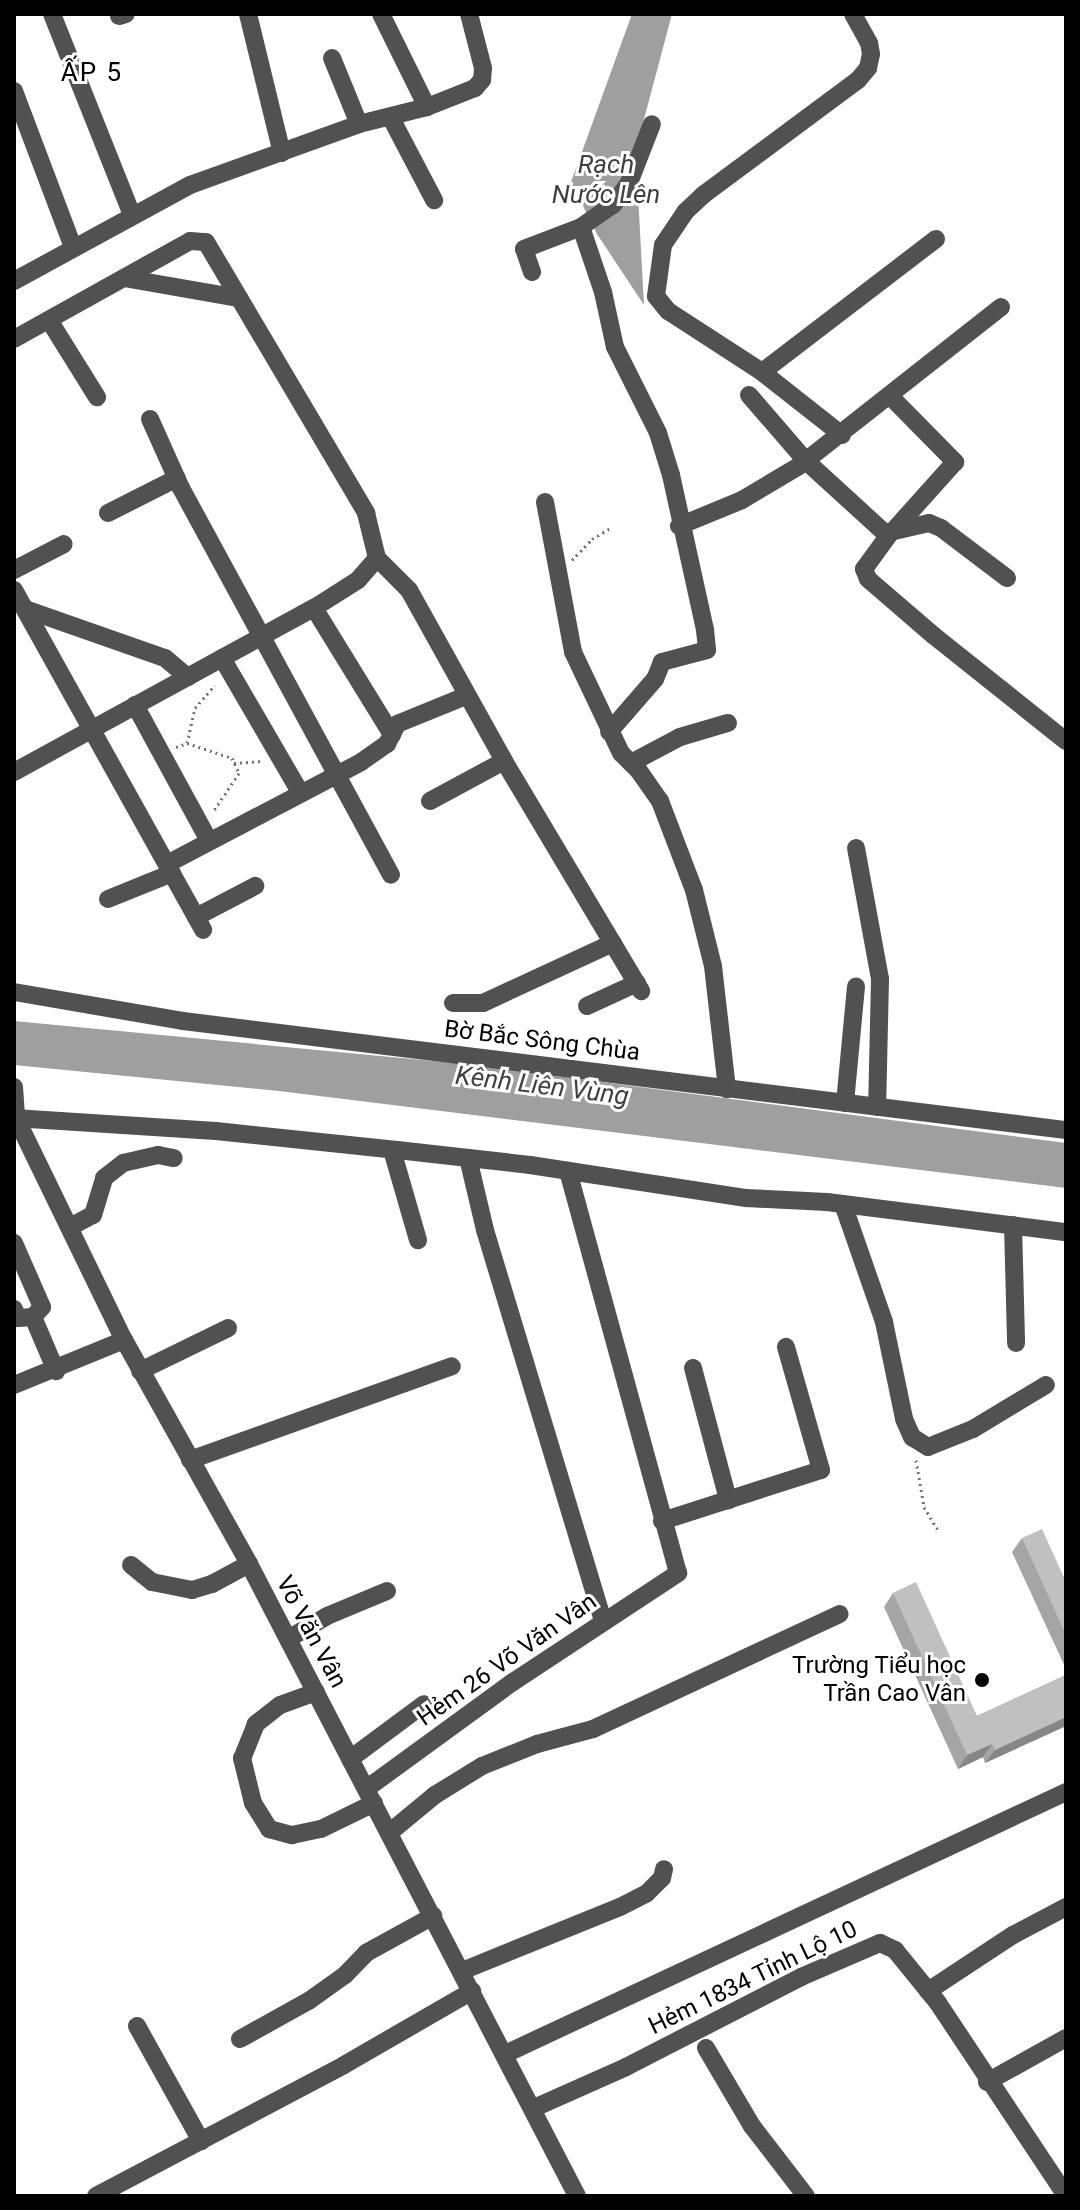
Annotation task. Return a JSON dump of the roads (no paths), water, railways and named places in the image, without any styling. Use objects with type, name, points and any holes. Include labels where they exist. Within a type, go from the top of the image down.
[{"type":"street","points":[[52,14],[132,215]]},
{"type":"street","points":[[248,14],[282,153]]},
{"type":"street","points":[[381,14],[427,107]]},
{"type":"street","points":[[14,281],[190,185],[359,124],[427,107],[475,88],[482,80],[483,68],[469,14]]},
{"type":"street","points":[[842,435],[762,372],[657,301],[660,254],[670,230],[695,202],[858,80],[868,68],[871,54],[853,14]]},
{"type":"street","points":[[332,58],[359,124]]},
{"type":"street","points":[[14,91],[19,124],[73,247]]},
{"type":"street","points":[[391,118],[434,200]]},
{"type":"street","points":[[532,272],[524,249],[581,227],[613,205],[629,183],[652,124]]},
{"type":"street","points":[[581,227],[603,292],[615,347],[658,433],[671,475],[679,526],[707,650],[662,662],[655,679],[609,732]]},
{"type":"street","points":[[762,372],[936,239]]},
{"type":"street","points":[[14,339],[190,241],[206,242],[366,513],[377,558],[409,590],[466,696],[639,987],[587,1006]]},
{"type":"street","points":[[124,278],[239,298]]},
{"type":"street","points":[[679,526],[742,500],[806,461],[1001,307]]},
{"type":"street","points":[[49,320],[97,397]]},
{"type":"street","points":[[749,395],[806,461],[890,534]]},
{"type":"street","points":[[890,396],[955,462],[890,534],[864,569],[868,579],[1066,741]]},
{"type":"street","points":[[150,419],[177,478],[391,875]]},
{"type":"street","points":[[108,513],[177,478]]},
{"type":"street","points":[[545,502],[573,652],[609,732],[660,801],[694,890],[713,966],[727,1089]]},
{"type":"street","points":[[890,534],[920,524],[941,528],[1007,578]]},
{"type":"street","points":[[14,570],[64,544]]},
{"type":"street","points":[[14,772],[314,608],[358,580],[377,558]]},
{"type":"street","points":[[14,590],[199,924],[255,886]]},
{"type":"street","points":[[314,608],[392,735]]},
{"type":"street","points":[[25,609],[165,658],[188,677]]},
{"type":"street","points":[[222,658],[300,792]]},
{"type":"street","points":[[108,899],[169,869],[204,833],[361,762],[387,744],[397,724],[466,696]]},
{"type":"street","points":[[135,705],[204,833]]},
{"type":"street","points":[[631,763],[680,737],[728,723]]},
{"type":"street","points":[[430,801],[504,761]]},
{"type":"street","points":[[856,848],[880,979],[877,1107]]},
{"type":"street","points":[[453,1003],[483,1003],[613,943]]},
{"type":"street","points":[[845,1103],[856,987]]},
{"type":"street","name":"Bờ Bắc Sông Chùa","points":[[14,992],[183,1021],[1066,1130]]},
{"type":"street","name":"Võ Văn Vân","points":[[14,1088],[15,1117],[124,1340],[249,1564],[577,2196]]},
{"type":"street","points":[[15,1117],[216,1131],[468,1158],[746,1198],[843,1204],[1066,1232]]},
{"type":"street","points":[[392,1150],[418,1240]]},
{"type":"street","points":[[70,1227],[93,1215],[104,1178],[123,1163],[158,1155],[174,1158]]},
{"type":"street","points":[[468,1158],[485,1230],[603,1622]]},
{"type":"street","points":[[568,1171],[662,1521],[821,1470],[786,1347]]},
{"type":"street","points":[[843,1204],[884,1322],[904,1419],[912,1437],[928,1447],[973,1429],[1046,1385]]},
{"type":"street","points":[[1013,1225],[1016,1343]]},
{"type":"street","points":[[14,1243],[42,1307],[33,1317],[18,1318],[14,1309]]},
{"type":"street","points":[[33,1317],[56,1371]]},
{"type":"street","points":[[140,1371],[228,1328]]},
{"type":"street","points":[[14,1385],[56,1371],[124,1340]]},
{"type":"street","points":[[190,1460],[452,1366]]},
{"type":"street","points":[[693,1368],[728,1500]]},
{"type":"street","name":"Hẻm 26 Võ Văn Vân","points":[[370,1796],[513,1682],[678,1573],[662,1521]]},
{"type":"street","points":[[131,1565],[152,1582],[192,1590],[212,1584],[249,1564]]},
{"type":"street","points":[[288,1639],[327,1616],[387,1591]]},
{"type":"street","points":[[389,1833],[435,1795],[482,1766],[537,1744],[593,1729],[840,1614]]},
{"type":"street","points":[[316,1692],[280,1705],[256,1724],[242,1758],[253,1803],[269,1829],[292,1835],[321,1829],[370,1796]]},
{"type":"street","points":[[350,1759],[424,1704]]},
{"type":"street","points":[[505,2054],[1066,1792]]},
{"type":"street","points":[[462,1971],[620,1907],[647,1893],[662,1878],[664,1869]]},
{"type":"street","points":[[928,1991],[1013,1935],[1066,1907]]},
{"type":"street","points":[[240,2039],[310,2000],[345,1975],[366,1953],[433,1916]]},
{"type":"street","name":"Hẻm 1834 Tỉnh Lộ 10","points":[[534,2108],[626,2067],[801,1977],[880,1943],[895,1950],[928,1991],[1066,2196]]},
{"type":"street","points":[[96,2196],[472,1991]]},
{"type":"street","points":[[137,2026],[201,2141]]},
{"type":"street","points":[[987,2082],[1066,2038]]},
{"type":"street","points":[[706,2048],[752,2126],[806,2196]]},
{"type":"water","name":"Rạch Nước Lên","points":[[632,14],[672,14],[643,123],[637,176],[644,305],[597,234],[571,182]]},
{"type":"water","name":"Kênh Liên Vùng","points":[[14,1021],[464,1064],[1066,1143],[1066,1188],[279,1091],[14,1065]]},
{"type":"place","name":"Trường Tiểu học Trần Cao Vân","points":[[982,1680]]},
{"type":"district","name":"ẤP 5","points":[[92,73]]}]
